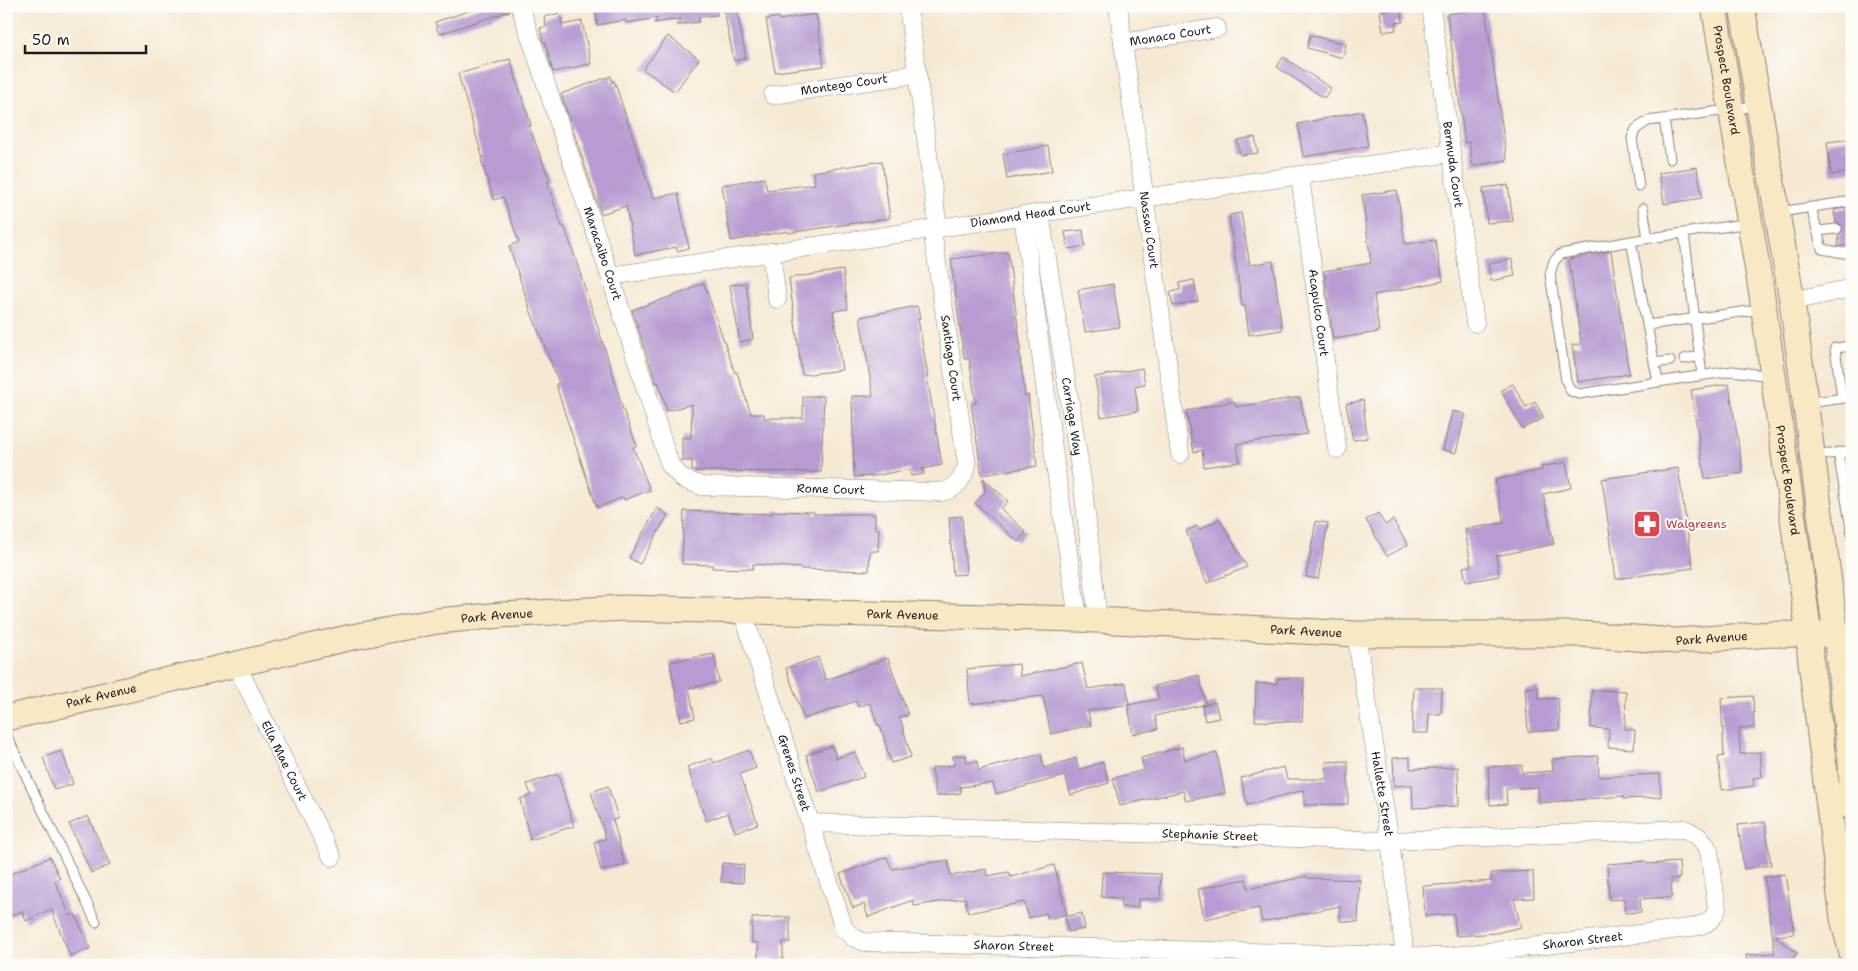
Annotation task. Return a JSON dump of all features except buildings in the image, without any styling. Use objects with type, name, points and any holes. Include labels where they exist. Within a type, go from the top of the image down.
[{"type":"main road","name":"Prospect Boulevard","points":[[1714,6],[1774,376],[1809,634],[1843,919],[1852,954]]},
{"type":"main road","points":[[1742,6],[1792,301],[1812,456],[1844,635],[1852,808]]},
{"type":"main road","name":"Park Avenue","points":[[6,718],[352,636],[447,620],[624,608],[1088,620],[1356,634],[1581,634],[1676,641],[1772,634],[1844,635]]},
{"type":"street","name":"Maracaibo Court","points":[[520,6],[610,276],[670,465],[684,479],[702,486]]},
{"type":"street","name":"Santiago Court","points":[[908,6],[967,466],[957,484]]},
{"type":"street","name":"Nassau Court","points":[[1118,6],[1180,454]]},
{"type":"street","name":"Bermuda Court","points":[[1431,6],[1475,323]]},
{"type":"street","name":"Monaco Court","points":[[1123,43],[1217,28]]},
{"type":"street","name":"Montego Court","points":[[773,95],[917,74]]},
{"type":"street","name":"Diamond Head Court","points":[[610,276],[1451,153]]},
{"type":"street","name":"Acapulco Court","points":[[1300,176],[1337,449]]},
{"type":"street","name":"Carriage Way","points":[[1032,214],[1088,620]]},
{"type":"street","points":[[772,252],[777,299]]},
{"type":"street","points":[[1792,301],[1852,288]]},
{"type":"street","name":"Carriage Way","points":[[1060,410],[1083,486],[1088,620]]},
{"type":"street","name":"Rome Court","points":[[702,486],[941,492],[949,491],[957,484]]},
{"type":"street","name":"Grenes Street","points":[[742,610],[844,929],[850,934]]},
{"type":"street","name":"Hallette Street","points":[[1356,634],[1390,841],[1405,955]]},
{"type":"street","name":"Ella Mae Court","points":[[236,664],[332,857]]},
{"type":"street","name":"Stephanie Street","points":[[810,823],[1390,841],[1610,832]]},
{"type":"street","name":"Sharon Street","points":[[850,934],[864,942],[1445,957],[1689,928],[1706,925],[1714,918],[1717,908],[1710,852],[1706,843],[1698,835],[1684,829],[1610,832]]},
{"type":"lane","points":[[1639,186],[1632,138],[1636,129],[1648,121],[1759,106]]},
{"type":"lane","points":[[1664,119],[1670,159]]},
{"type":"lane","points":[[1777,212],[1852,201]]},
{"type":"lane","points":[[1811,207],[1822,249],[1844,253],[1852,252]]},
{"type":"lane","points":[[1643,208],[1648,238]]},
{"type":"lane","points":[[1750,223],[1648,238],[1561,254],[1554,261],[1550,274],[1566,381],[1571,392],[1579,394],[1732,372],[1774,376]]},
{"type":"lane","points":[[1818,231],[1837,229]]},
{"type":"lane","points":[[1684,233],[1702,375]]},
{"type":"lane","points":[[1631,241],[1658,382]]},
{"type":"lane","points":[[1647,325],[1764,309]]},
{"type":"lane","points":[[1842,398],[1835,348],[1852,346]]},
{"type":"lane","points":[[1684,359],[1700,356]]},
{"type":"lane","points":[[1654,363],[1670,360]]},
{"type":"lane","points":[[1805,403],[1852,397]]},
{"type":"lane","points":[[1812,456],[1852,451]]},
{"type":"lane","points":[[1838,452],[1852,534]]},
{"type":"lane","points":[[6,734],[96,922]]},
{"type":"place","name":"Walgreens","points":[[1647,524]]}]
